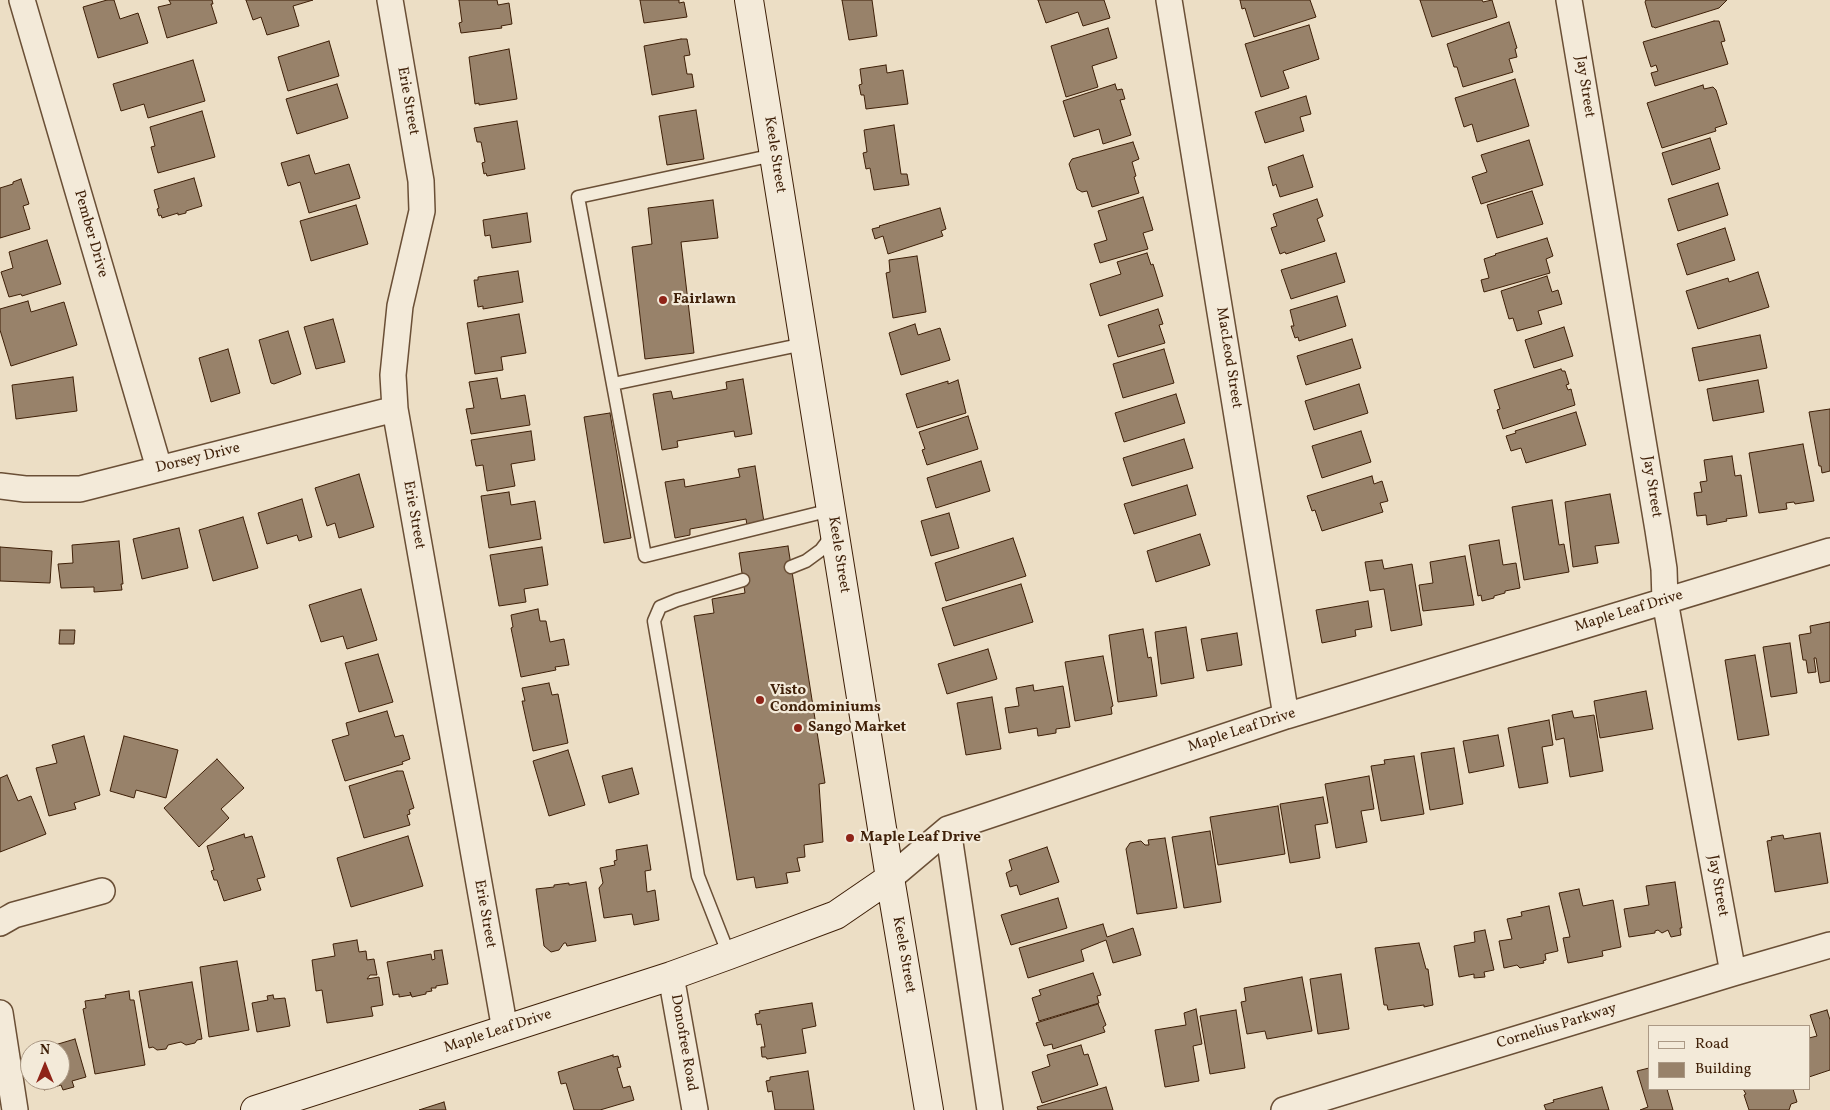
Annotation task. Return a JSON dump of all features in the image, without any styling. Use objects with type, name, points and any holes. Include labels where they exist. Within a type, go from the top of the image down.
[{"type":"main road","name":"Keele Street","points":[[749,0],[929,1110]]},
{"type":"main road","name":"Maple Leaf Drive","points":[[255,1110],[671,976],[730,955],[836,916],[890,878]]},
{"type":"street","name":"Pember Drive","points":[[22,0],[159,468]]},
{"type":"street","name":"Erie Street","points":[[390,0],[421,181],[422,211],[400,306],[393,375],[395,409],[505,1030]]},
{"type":"street","name":"MacLeod Street","points":[[1169,0],[1286,716]]},
{"type":"street","name":"Jay Street","points":[[1569,0],[1658,530],[1664,569],[1665,601],[1733,973]]},
{"type":"street","name":"Dorsey Drive","points":[[0,486],[25,489],[80,489],[395,409]]},
{"type":"street","name":"Maple Leaf Drive","points":[[890,878],[948,829],[1286,716],[1830,551]]},
{"type":"street","points":[[948,829],[990,1110]]},
{"type":"street","points":[[0,923],[14,916],[102,891]]},
{"type":"street","name":"Cornelius Parkway","points":[[1284,1110],[1830,945]]},
{"type":"street","name":"Donofree Road","points":[[671,976],[695,1110]]},
{"type":"street","points":[[0,1013],[15,1110]]},
{"type":"lane","points":[[774,155],[578,197],[644,556],[833,521]]},
{"type":"lane","points":[[612,384],[804,344]]},
{"type":"lane","points":[[791,567],[806,561],[821,550],[833,521]]},
{"type":"lane","points":[[730,955],[698,876],[654,620],[660,607],[743,580]]},
{"type":"building","points":[[107,0],[114,0],[120,19],[138,13],[148,43],[98,58],[83,7]]},
{"type":"building","points":[[169,0],[212,0],[213,4],[211,4],[217,23],[167,38],[158,7],[171,4]]},
{"type":"building","points":[[246,0],[313,0],[293,6],[299,26],[267,35],[261,17],[253,20]]},
{"type":"building","points":[[459,0],[497,0],[498,5],[509,3],[512,24],[501,26],[502,28],[461,33],[459,23],[462,22]]},
{"type":"building","points":[[640,0],[679,0],[679,3],[684,2],[687,17],[644,23]]},
{"type":"building","points":[[842,0],[872,0],[877,36],[849,40]]},
{"type":"building","points":[[1038,0],[1104,0],[1110,18],[1083,26],[1078,12],[1046,23]]},
{"type":"building","points":[[1240,0],[1310,0],[1316,17],[1254,37],[1245,8],[1242,9]]},
{"type":"building","points":[[1420,0],[1482,0],[1483,2],[1492,0],[1497,17],[1432,37]]},
{"type":"building","points":[[1646,0],[1727,0],[1719,8],[1655,28],[1652,27]]},
{"type":"building","points":[[1719,21],[1725,41],[1721,42],[1728,64],[1655,86],[1651,73],[1658,71],[1656,65],[1651,67],[1643,42]]},
{"type":"building","points":[[1509,22],[1517,48],[1515,49],[1517,57],[1509,59],[1513,72],[1463,87],[1447,44]]},
{"type":"building","points":[[1309,25],[1319,59],[1283,71],[1289,88],[1261,97],[1245,44]]},
{"type":"building","points":[[1108,28],[1117,58],[1092,66],[1098,87],[1066,97],[1051,46]]},
{"type":"building","points":[[687,39],[690,55],[684,56],[687,74],[692,74],[694,87],[652,95],[644,46]]},
{"type":"building","points":[[329,41],[339,76],[288,91],[278,57]]},
{"type":"building","points":[[509,49],[517,99],[475,104],[469,57]]},
{"type":"building","points":[[193,60],[205,101],[148,118],[144,104],[121,111],[113,84]]},
{"type":"building","points":[[886,65],[887,73],[903,70],[908,104],[866,109],[864,95],[861,95],[859,85],[862,84],[860,69]]},
{"type":"building","points":[[1515,79],[1529,126],[1477,142],[1472,124],[1464,127],[1455,98]]},
{"type":"building","points":[[337,84],[348,118],[297,134],[286,99]]},
{"type":"building","points":[[1115,84],[1117,90],[1122,89],[1125,99],[1120,100],[1131,135],[1103,144],[1099,129],[1074,137],[1063,101]]},
{"type":"building","points":[[1703,85],[1704,89],[1713,87],[1716,90],[1727,124],[1715,128],[1716,131],[1662,148],[1647,103]]},
{"type":"building","points":[[1306,96],[1311,114],[1300,117],[1304,131],[1265,143],[1255,112]]},
{"type":"building","points":[[696,110],[704,159],[667,165],[659,116]]},
{"type":"building","points":[[202,111],[215,157],[158,173],[151,147],[155,146],[150,127]]},
{"type":"building","points":[[517,121],[525,169],[487,176],[486,173],[484,174],[482,163],[485,162],[481,142],[477,142],[474,128]]},
{"type":"building","points":[[894,125],[901,174],[907,174],[909,185],[874,190],[870,168],[866,169],[863,153],[867,152],[864,130]]},
{"type":"building","points":[[1710,138],[1720,169],[1672,185],[1662,153]]},
{"type":"building","points":[[1529,140],[1543,185],[1481,204],[1472,177],[1487,172],[1481,155]]},
{"type":"building","points":[[1133,142],[1139,159],[1132,162],[1139,193],[1092,207],[1087,191],[1082,192],[1077,189],[1069,164],[1072,159]]},
{"type":"building","points":[[309,155],[315,174],[349,164],[360,198],[309,213],[300,182],[288,186],[281,163]]},
{"type":"building","points":[[1303,155],[1313,187],[1280,197],[1276,184],[1273,186],[1268,167]]},
{"type":"building","points":[[194,178],[202,206],[178,215],[178,213],[162,218],[161,215],[159,216],[157,209],[159,208],[154,190]]},
{"type":"building","points":[[21,179],[29,204],[23,206],[30,229],[0,238],[0,188]]},
{"type":"building","points":[[1718,183],[1728,215],[1678,231],[1668,199]]},
{"type":"building","points":[[1532,191],[1543,224],[1497,238],[1487,205]]},
{"type":"building","points":[[1143,197],[1153,230],[1143,233],[1148,249],[1100,263],[1094,244],[1107,240],[1098,211]]},
{"type":"building","points":[[1317,199],[1323,216],[1317,219],[1325,241],[1286,254],[1285,252],[1280,254],[1271,228],[1277,226],[1273,214]]},
{"type":"building","name":"Fairlawn","points":[[713,200],[718,238],[681,242],[694,353],[645,359],[632,247],[652,244],[648,208]]},
{"type":"building","points":[[356,205],[368,244],[311,261],[300,221]]},
{"type":"building","points":[[940,208],[946,229],[941,231],[943,236],[888,254],[883,236],[875,239],[872,229]]},
{"type":"building","points":[[527,213],[531,242],[492,248],[490,235],[485,236],[483,220]]},
{"type":"building","points":[[1725,228],[1735,260],[1687,275],[1677,244]]},
{"type":"building","points":[[1547,238],[1553,256],[1546,259],[1550,273],[1484,292],[1481,280],[1489,278],[1484,259]]},
{"type":"building","points":[[47,240],[61,284],[22,296],[21,294],[9,297],[1,272],[13,268],[9,252]]},
{"type":"building","points":[[1147,253],[1151,265],[1153,264],[1163,296],[1100,316],[1090,284],[1121,274],[1117,262]]},
{"type":"building","points":[[1336,253],[1345,282],[1291,299],[1281,270]]},
{"type":"building","points":[[917,256],[926,312],[893,318],[886,273],[890,272],[889,260]]},
{"type":"building","points":[[518,271],[523,302],[483,309],[483,306],[478,307],[474,280],[478,280],[478,277]]},
{"type":"building","points":[[1758,272],[1769,307],[1698,329],[1686,291],[1728,278],[1729,282]]},
{"type":"building","points":[[1547,276],[1552,292],[1558,290],[1562,304],[1538,311],[1542,324],[1517,331],[1513,318],[1509,319],[1501,291]]},
{"type":"building","points":[[1337,296],[1346,326],[1299,341],[1298,337],[1295,338],[1291,326],[1294,326],[1290,310]]},
{"type":"building","points":[[28,301],[31,312],[64,302],[77,345],[11,366],[0,330],[0,309]]},
{"type":"building","points":[[1158,309],[1163,324],[1159,325],[1165,343],[1118,357],[1108,325]]},
{"type":"building","points":[[519,314],[526,353],[501,357],[503,370],[475,374],[467,323]]},
{"type":"building","points":[[333,319],[345,362],[316,369],[304,327]]},
{"type":"building","points":[[915,324],[918,335],[940,328],[950,360],[901,375],[889,333]]},
{"type":"building","points":[[1564,327],[1573,356],[1534,368],[1525,340]]},
{"type":"building","points":[[288,331],[301,374],[274,384],[271,383],[259,340]]},
{"type":"building","points":[[1760,335],[1767,368],[1699,381],[1692,348]]},
{"type":"building","points":[[1352,339],[1361,368],[1306,385],[1297,356]]},
{"type":"building","points":[[228,349],[240,393],[211,402],[199,358]]},
{"type":"building","points":[[1164,349],[1174,383],[1123,398],[1113,364]]},
{"type":"building","points":[[1561,369],[1565,371],[1569,384],[1566,385],[1568,390],[1571,389],[1575,405],[1503,429],[1497,410],[1500,409],[1494,390]]},
{"type":"building","points":[[73,377],[77,411],[16,419],[12,385]]},
{"type":"building","points":[[497,378],[501,399],[525,395],[530,425],[471,434],[466,409],[474,408],[469,382]]},
{"type":"building","points":[[743,379],[752,434],[735,437],[734,431],[677,441],[678,447],[662,450],[653,394],[671,391],[673,399],[727,389],[726,382]]},
{"type":"building","points":[[958,380],[966,413],[917,428],[906,394],[948,381],[948,384]]},
{"type":"building","points":[[1758,380],[1764,412],[1713,421],[1707,389]]},
{"type":"building","points":[[1359,384],[1368,413],[1314,430],[1305,401]]},
{"type":"building","points":[[1176,394],[1185,423],[1124,442],[1115,413]]},
{"type":"building","points":[[1830,409],[1830,471],[1822,473],[1809,412]]},
{"type":"building","points":[[1576,412],[1586,445],[1526,463],[1521,448],[1511,451],[1506,436],[1516,433],[1515,431]]},
{"type":"building","points":[[610,413],[631,538],[604,543],[584,417]]},
{"type":"building","points":[[968,416],[978,449],[927,465],[922,450],[925,449],[919,432]]},
{"type":"building","points":[[531,431],[535,460],[511,464],[515,486],[487,491],[483,465],[476,466],[471,440]]},
{"type":"building","points":[[1361,431],[1371,462],[1322,478],[1312,446]]},
{"type":"building","points":[[1184,439],[1193,468],[1132,486],[1123,458]]},
{"type":"building","points":[[1803,444],[1814,501],[1795,504],[1794,502],[1786,503],[1787,509],[1759,513],[1749,453]]},
{"type":"building","points":[[1732,456],[1735,476],[1741,475],[1747,516],[1726,519],[1727,521],[1707,525],[1706,515],[1697,516],[1694,493],[1702,492],[1700,482],[1707,481],[1704,460]]},
{"type":"building","points":[[981,461],[990,491],[936,508],[927,478]]},
{"type":"building","points":[[755,466],[764,522],[747,525],[746,519],[690,529],[690,535],[675,538],[665,482],[684,479],[685,487],[740,477],[738,469]]},
{"type":"building","points":[[359,474],[374,527],[339,538],[335,523],[327,526],[315,488]]},
{"type":"building","points":[[1372,476],[1374,484],[1382,481],[1388,501],[1380,503],[1383,512],[1322,531],[1315,510],[1312,511],[1307,496]]},
{"type":"building","points":[[1187,485],[1196,515],[1134,534],[1124,504]]},
{"type":"building","points":[[509,492],[511,505],[535,501],[541,539],[489,548],[481,496]]},
{"type":"building","points":[[1610,494],[1619,543],[1595,546],[1598,563],[1573,567],[1565,502]]},
{"type":"building","points":[[302,499],[312,537],[299,541],[297,535],[267,544],[258,513]]},
{"type":"building","points":[[1552,500],[1559,545],[1564,544],[1569,572],[1524,580],[1512,507]]},
{"type":"building","points":[[949,513],[959,548],[931,556],[921,521]]},
{"type":"building","points":[[243,517],[258,568],[213,581],[199,530]]},
{"type":"building","points":[[179,528],[188,568],[142,579],[133,539]]},
{"type":"building","points":[[1200,534],[1210,565],[1156,582],[1147,551]]},
{"type":"building","points":[[1013,538],[1026,576],[946,601],[935,563]]},
{"type":"building","points":[[1499,540],[1503,565],[1516,563],[1520,588],[1505,591],[1505,593],[1494,596],[1494,598],[1482,601],[1481,595],[1478,596],[1469,545]]},
{"type":"building","points":[[119,541],[122,590],[94,592],[94,587],[61,588],[58,564],[73,563],[72,545]]},
{"type":"building","name":"Visto Condominiums","points":[[788,546],[825,783],[819,784],[823,842],[804,845],[805,857],[797,858],[800,871],[786,873],[788,883],[756,888],[754,877],[737,880],[694,616],[714,613],[712,599],[745,593],[739,553]]},
{"type":"building","points":[[0,547],[52,551],[50,583],[0,581]]},
{"type":"building","points":[[542,547],[548,585],[524,589],[526,602],[499,606],[490,555]]},
{"type":"building","points":[[1465,556],[1474,605],[1423,611],[1419,585],[1433,583],[1430,562]]},
{"type":"building","points":[[1382,560],[1384,569],[1412,564],[1422,625],[1391,631],[1384,589],[1370,591],[1365,562]]},
{"type":"building","points":[[1021,584],[1033,622],[954,646],[942,608]]},
{"type":"building","points":[[361,589],[377,640],[347,649],[343,636],[321,642],[309,605]]},
{"type":"building","points":[[1368,601],[1372,627],[1355,630],[1356,636],[1322,643],[1316,610]]},
{"type":"building","points":[[538,609],[540,621],[546,621],[550,642],[564,639],[569,665],[555,667],[556,670],[521,677],[511,628],[513,627],[511,615]]},
{"type":"building","points":[[1830,622],[1830,681],[1820,683],[1816,658],[1814,658],[1816,672],[1808,673],[1806,660],[1803,660],[1799,635],[1811,633],[1810,626]]},
{"type":"building","points":[[1186,627],[1194,678],[1161,684],[1155,632]]},
{"type":"building","points":[[1143,629],[1148,658],[1151,657],[1157,696],[1118,702],[1109,635]]},
{"type":"building","points":[[60,630],[75,630],[74,644],[59,644]]},
{"type":"building","points":[[1237,633],[1242,665],[1207,671],[1201,639]]},
{"type":"building","points":[[1790,643],[1797,693],[1771,697],[1763,647]]},
{"type":"building","points":[[988,649],[997,679],[947,694],[938,664]]},
{"type":"building","points":[[378,654],[393,702],[359,712],[345,663]]},
{"type":"building","points":[[1755,655],[1769,735],[1738,740],[1725,660]]},
{"type":"building","points":[[1103,656],[1113,706],[1111,707],[1112,714],[1075,721],[1065,662]]},
{"type":"building","points":[[549,683],[552,695],[558,694],[568,743],[533,751],[522,701],[525,701],[522,688]]},
{"type":"building","points":[[1033,685],[1034,691],[1063,686],[1070,727],[1056,729],[1056,733],[1038,736],[1037,728],[1009,733],[1005,708],[1019,706],[1016,688]]},
{"type":"building","points":[[1646,691],[1653,729],[1600,738],[1594,701]]},
{"type":"building","points":[[992,697],[1001,749],[966,755],[957,703]]},
{"type":"building","points":[[387,711],[395,737],[403,735],[410,759],[402,762],[403,764],[345,781],[332,740],[349,735],[346,723]]},
{"type":"building","points":[[1572,711],[1574,718],[1594,715],[1603,771],[1570,777],[1564,738],[1556,740],[1552,715]]},
{"type":"building","points":[[1549,720],[1553,745],[1542,747],[1548,783],[1519,788],[1508,728]]},
{"type":"building","points":[[1498,735],[1504,766],[1469,773],[1463,741]]},
{"type":"building","points":[[84,736],[100,795],[74,803],[76,809],[49,816],[36,768],[57,763],[52,745]]},
{"type":"building","points":[[124,736],[178,750],[166,798],[136,790],[134,798],[110,791]]},
{"type":"building","points":[[1454,748],[1463,804],[1430,810],[1421,753]]},
{"type":"building","points":[[568,750],[585,805],[549,816],[533,761]]},
{"type":"building","points":[[1414,756],[1424,814],[1381,821],[1371,766],[1385,764],[1384,760]]},
{"type":"building","points":[[217,759],[244,788],[221,809],[229,818],[199,847],[164,808]]},
{"type":"building","points":[[632,768],[639,794],[609,803],[602,776]]},
{"type":"building","points":[[397,771],[403,771],[414,808],[409,810],[410,814],[407,815],[410,825],[364,838],[349,786]]},
{"type":"building","points":[[7,775],[18,801],[31,796],[46,834],[0,852],[0,778]]},
{"type":"building","points":[[1369,776],[1374,809],[1361,811],[1367,842],[1336,848],[1325,784]]},
{"type":"building","points":[[1323,797],[1328,823],[1315,825],[1320,858],[1290,863],[1280,804]]},
{"type":"building","points":[[1278,806],[1285,854],[1218,865],[1210,817]]},
{"type":"building","points":[[1210,831],[1221,902],[1184,908],[1172,837]]},
{"type":"building","points":[[1820,833],[1828,883],[1775,892],[1767,841],[1772,840],[1771,837],[1783,835],[1784,839]]},
{"type":"building","points":[[244,834],[245,838],[252,836],[265,877],[257,879],[261,890],[224,901],[217,880],[214,880],[211,871],[214,870],[207,846]]},
{"type":"building","points":[[408,836],[423,886],[351,907],[337,858]]},
{"type":"building","points":[[1165,838],[1177,908],[1137,914],[1126,849],[1130,843],[1141,841],[1145,845],[1149,845],[1148,840]]},
{"type":"building","points":[[647,845],[651,870],[645,871],[647,892],[655,890],[659,920],[634,925],[632,914],[604,918],[599,888],[603,883],[600,868],[615,865],[614,861],[617,860],[616,850]]},
{"type":"building","points":[[1047,847],[1059,882],[1020,895],[1017,885],[1010,887],[1006,873],[1012,870],[1009,860]]},
{"type":"building","points":[[586,882],[596,941],[567,946],[564,943],[559,950],[551,952],[544,946],[536,889]]},
{"type":"building","points":[[1675,882],[1682,928],[1680,928],[1681,935],[1671,937],[1668,930],[1662,933],[1658,930],[1655,933],[1629,937],[1624,909],[1649,905],[1646,886]]},
{"type":"building","points":[[1579,889],[1583,906],[1613,900],[1621,947],[1602,951],[1603,956],[1568,963],[1563,938],[1570,937],[1559,893]]},
{"type":"building","points":[[1058,898],[1067,928],[1011,945],[1001,915]]},
{"type":"building","points":[[1549,906],[1558,951],[1545,954],[1546,960],[1543,961],[1544,963],[1520,968],[1517,965],[1504,968],[1499,941],[1512,939],[1507,919],[1522,916],[1521,912]]},
{"type":"building","points":[[1103,924],[1107,937],[1133,928],[1141,955],[1113,963],[1106,940],[1081,950],[1084,961],[1028,978],[1019,948]]},
{"type":"building","points":[[1485,930],[1494,970],[1484,972],[1485,977],[1474,978],[1474,974],[1459,977],[1454,946],[1475,942],[1474,932]]},
{"type":"building","points":[[357,940],[359,952],[366,951],[367,960],[374,959],[377,975],[370,975],[367,979],[379,977],[383,1005],[371,1007],[373,1016],[327,1023],[322,990],[316,991],[312,960],[335,956],[333,944]]},
{"type":"building","points":[[1419,943],[1426,969],[1428,969],[1433,1005],[1388,1010],[1387,1005],[1384,1005],[1375,948]]},
{"type":"building","points":[[442,950],[448,984],[436,986],[436,988],[431,988],[432,991],[426,992],[426,994],[412,997],[410,992],[411,995],[399,997],[399,994],[393,995],[387,962],[431,954],[432,960],[435,959],[434,951]]},
{"type":"building","points":[[237,961],[249,1030],[209,1037],[200,967]]},
{"type":"building","points":[[1093,973],[1101,995],[1097,996],[1099,1003],[1039,1021],[1032,998],[1041,995],[1039,990]]},
{"type":"building","points":[[1341,974],[1349,1029],[1318,1034],[1310,979]]},
{"type":"building","points":[[1302,977],[1312,1031],[1267,1039],[1265,1031],[1247,1034],[1241,1002],[1246,1001],[1244,988]]},
{"type":"building","points":[[192,982],[202,1039],[186,1045],[181,1042],[168,1045],[166,1049],[157,1050],[153,1047],[149,1048],[139,991]]},
{"type":"building","points":[[129,991],[130,1000],[134,1000],[145,1065],[95,1074],[83,1009],[86,1008],[85,1001],[106,998],[105,995]]},
{"type":"building","points":[[273,995],[274,999],[285,998],[290,1026],[257,1032],[252,1003],[268,1000],[267,996]]},
{"type":"building","points":[[812,1003],[816,1026],[802,1029],[806,1053],[767,1059],[762,1057],[761,1047],[765,1047],[761,1024],[757,1025],[755,1014],[760,1013],[759,1011]]},
{"type":"building","points":[[1098,1004],[1106,1025],[1103,1027],[1105,1032],[1053,1049],[1052,1044],[1044,1046],[1036,1023]]},
{"type":"building","points":[[1196,1009],[1202,1044],[1193,1046],[1199,1081],[1165,1087],[1155,1030],[1186,1025],[1184,1013]]},
{"type":"building","points":[[1236,1010],[1245,1068],[1210,1074],[1200,1016]]},
{"type":"building","points":[[1827,1010],[1830,1020],[1830,1070],[1810,1077],[1810,1038],[1817,1036],[1810,1015]]},
{"type":"building","points":[[75,1039],[86,1077],[72,1081],[74,1087],[70,1088],[70,1040]]},
{"type":"building","points":[[1081,1045],[1084,1055],[1088,1054],[1098,1085],[1042,1103],[1032,1072],[1050,1066],[1047,1055]]},
{"type":"building","points":[[613,1055],[613,1057],[618,1056],[621,1067],[617,1068],[623,1088],[630,1086],[634,1100],[600,1110],[574,1110],[566,1083],[561,1084],[558,1072]]},
{"type":"building","points":[[1648,1068],[1648,1090],[1667,1090],[1673,1110],[1640,1110],[1648,1107],[1637,1071]]},
{"type":"building","points":[[808,1071],[814,1110],[775,1110],[772,1091],[768,1092],[766,1081],[770,1080],[770,1077]]},
{"type":"building","points":[[1106,1087],[1113,1110],[1038,1110],[1037,1107]]},
{"type":"building","points":[[1602,1087],[1609,1110],[1546,1110],[1544,1105],[1554,1102],[1553,1100]]},
{"type":"building","points":[[1744,1090],[1793,1090],[1797,1102],[1791,1104],[1789,1110],[1749,1110],[1744,1095],[1746,1094]]},
{"type":"building","points":[[444,1102],[446,1110],[419,1110]]},
{"type":"place","name":"Fairlawn","points":[[663,300]]},
{"type":"place","name":"Visto Condominiums","points":[[760,700]]},
{"type":"place","name":"Sango Market","points":[[798,728]]},
{"type":"place","name":"Maple Leaf Drive","points":[[850,838]]}]
